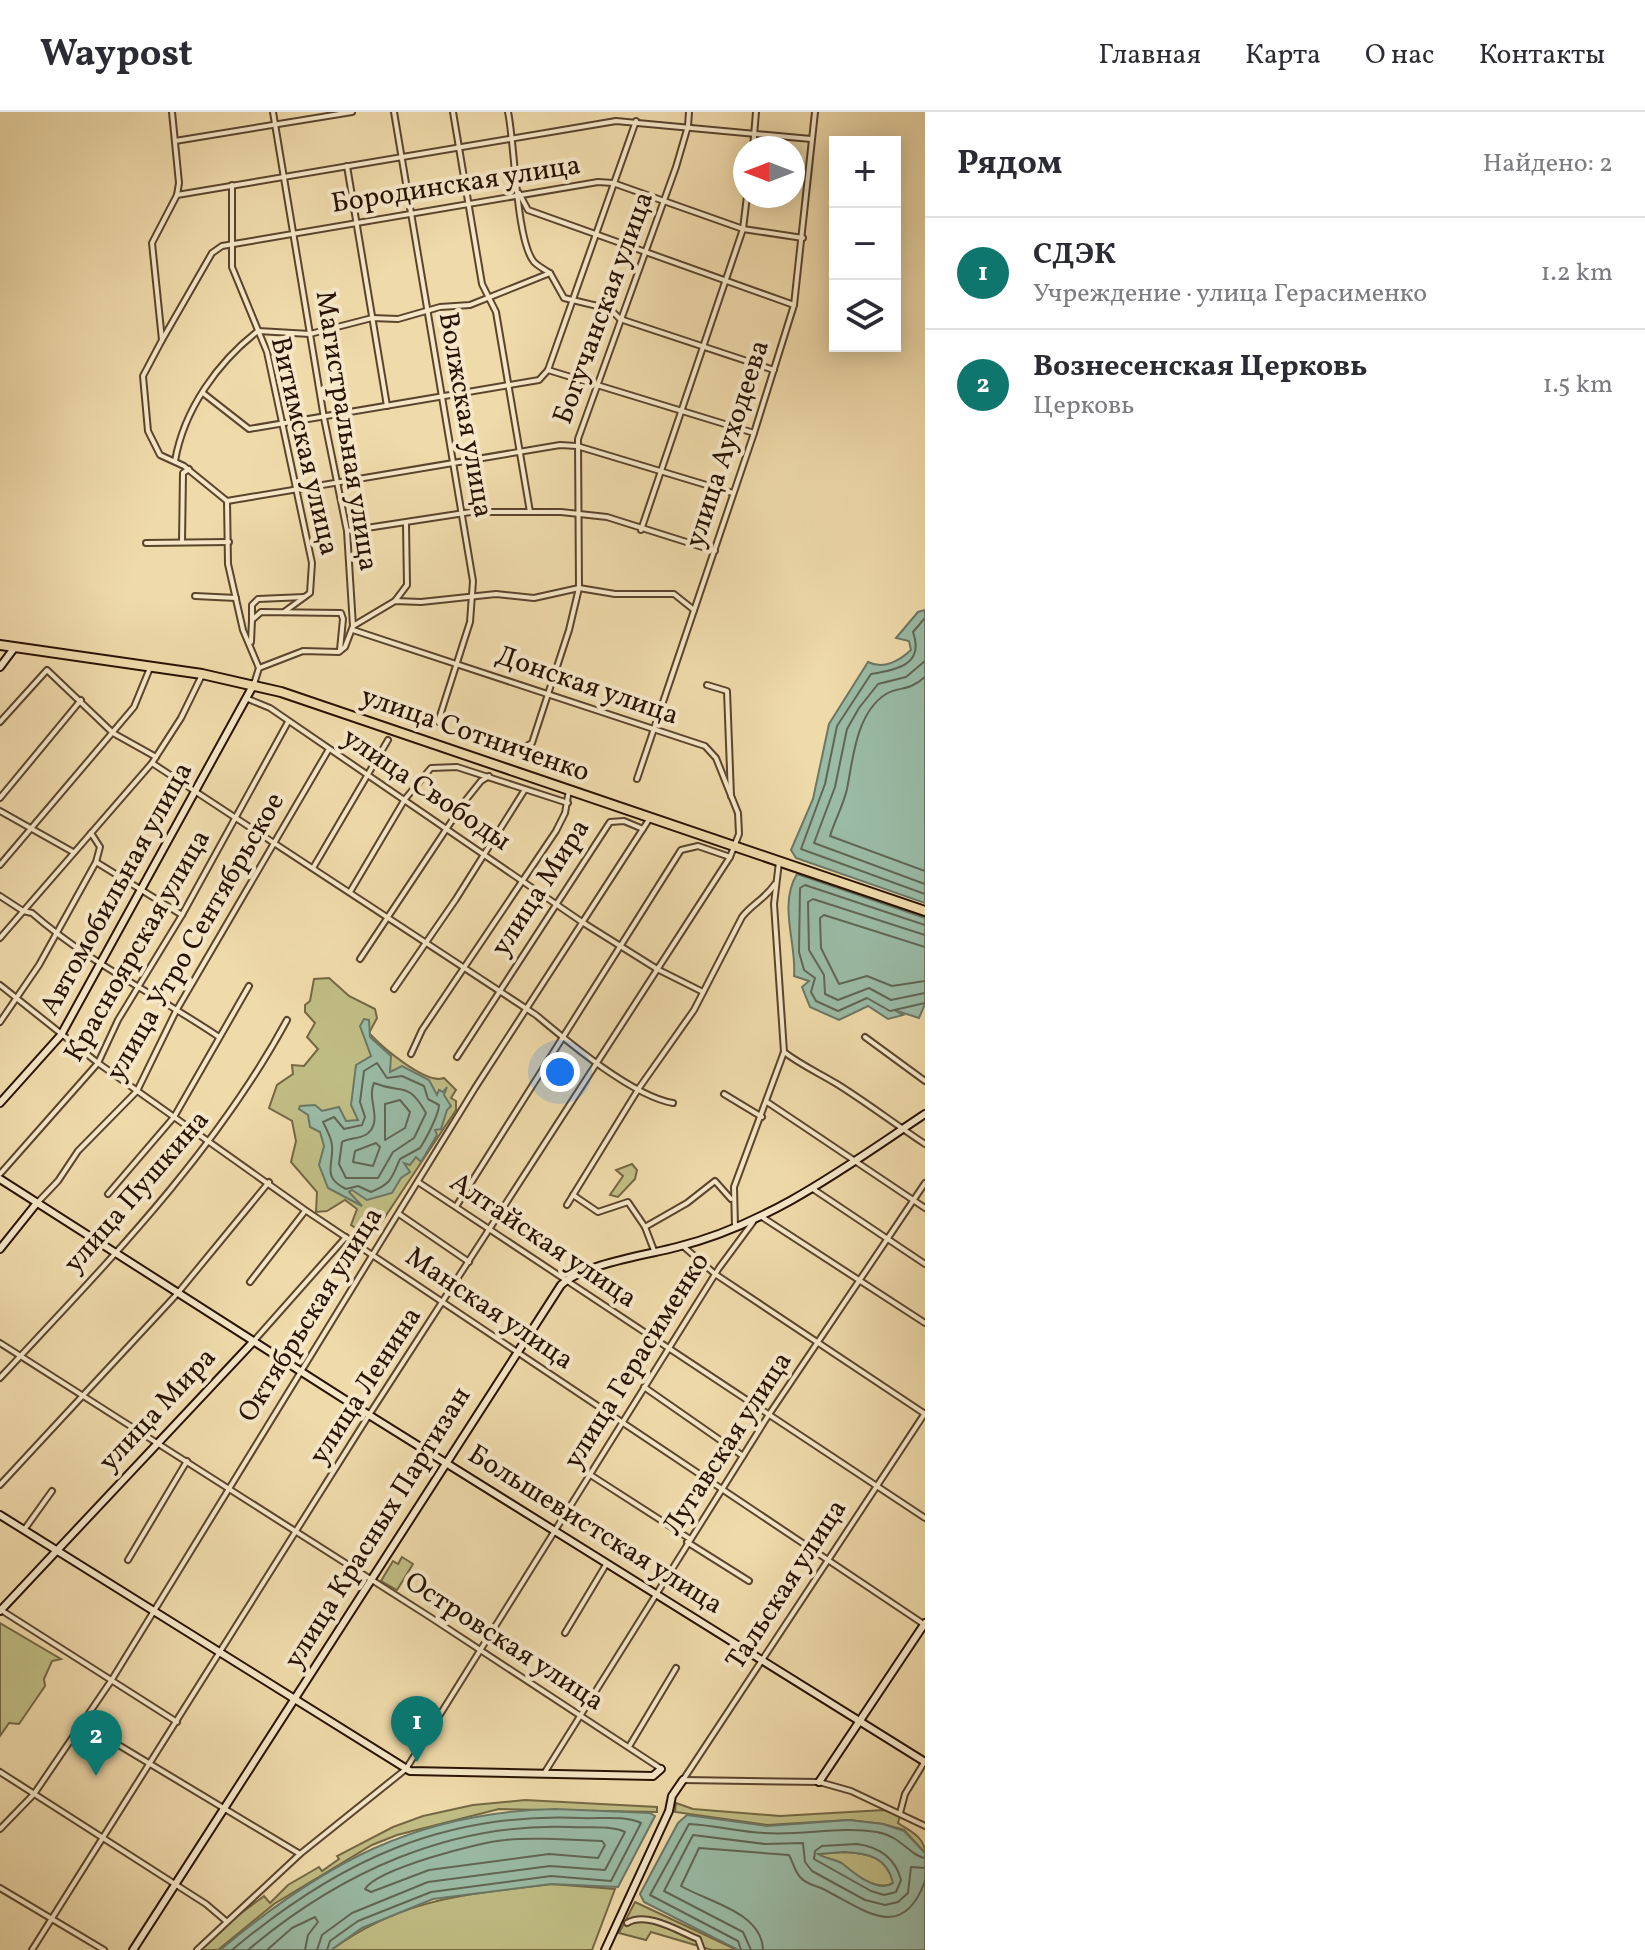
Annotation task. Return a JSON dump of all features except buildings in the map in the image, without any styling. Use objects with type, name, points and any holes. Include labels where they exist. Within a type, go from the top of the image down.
[{"type":"main road","name":"улица Сотниченко","points":[[0,645],[254,684],[925,911]]},
{"type":"main road","points":[[0,667],[15,647]]},
{"type":"main road","name":"Автомобильная улица","points":[[0,1103],[61,1035],[254,684]]},
{"type":"main road","points":[[566,1281],[583,1272],[683,1246],[753,1222],[925,1114]]},
{"type":"main road","name":"Большевистская улица","points":[[0,1177],[112,1253],[925,1762]]},
{"type":"main road","name":"улица Утро Сентябрьское","points":[[0,1249],[36,1204]]},
{"type":"main road","name":"улица Красных Партизан","points":[[133,1950],[373,1582],[517,1351],[566,1281]]},
{"type":"main road","name":"улица Мира","points":[[0,1611],[253,1342]]},
{"type":"main road","points":[[0,1515],[221,1650],[406,1769],[416,1772],[653,1776],[661,1769]]},
{"type":"main road","points":[[819,1782],[925,1625]]},
{"type":"main road","points":[[605,1950],[669,1811],[672,1796],[683,1780]]},
{"type":"street","points":[[162,340],[152,243],[177,195],[172,112]]},
{"type":"street","name":"Магистральная улица","points":[[273,112],[335,483],[347,531],[353,628]]},
{"type":"street","points":[[175,141],[352,112]]},
{"type":"street","name":"Волжская улица","points":[[394,112],[451,465],[463,513],[473,597],[470,622],[438,722]]},
{"type":"street","points":[[453,112],[482,284],[496,312],[530,512]]},
{"type":"street","points":[[508,112],[514,139],[520,218],[533,261],[550,273],[564,298],[610,309],[620,319],[703,343],[774,370]]},
{"type":"street","name":"Богучанская улица","points":[[523,748],[532,743],[579,588],[577,446],[664,200],[688,126],[689,112]]},
{"type":"street","points":[[755,136],[756,112]]},
{"type":"street","name":"улица Ауходеева","points":[[637,779],[656,730],[794,305],[815,112]]},
{"type":"street","points":[[177,195],[636,121],[812,139]]},
{"type":"street","points":[[203,393],[249,429],[539,380],[548,370],[636,121]]},
{"type":"street","points":[[347,166],[387,406]]},
{"type":"street","name":"Бородинская улица","points":[[233,242],[518,193],[613,183],[743,229],[803,238]]},
{"type":"street","name":"Витимская улица","points":[[232,185],[232,267],[267,352],[281,425],[299,489],[312,563],[310,593],[284,612]]},
{"type":"street","points":[[518,193],[528,210],[794,305]]},
{"type":"street","points":[[641,530],[743,229],[746,208]]},
{"type":"street","points":[[233,242],[212,253],[143,376],[145,418],[160,455],[189,469],[227,501],[228,564],[243,630],[259,668],[254,684]]},
{"type":"street","points":[[175,461],[179,440],[203,393],[228,355],[258,331],[310,334],[372,318],[398,319],[440,307],[470,305],[521,288],[550,273]]},
{"type":"street","points":[[548,370],[754,433]]},
{"type":"street","points":[[227,501],[519,452],[577,446],[733,493]]},
{"type":"street","points":[[182,542],[183,473],[189,469]]},
{"type":"street","points":[[347,531],[463,513],[577,513],[607,517],[715,551]]},
{"type":"street","points":[[339,652],[353,628],[395,601],[407,585],[406,524]]},
{"type":"street","points":[[146,543],[229,542]]},
{"type":"street","points":[[395,601],[421,602],[496,594],[534,598],[579,588],[615,594],[674,594],[694,610]]},
{"type":"street","points":[[195,596],[236,598]]},
{"type":"street","points":[[251,644],[252,605],[258,599],[306,597]]},
{"type":"street","points":[[252,620],[261,612],[341,613],[339,652]]},
{"type":"street","name":"Донская улица","points":[[353,628],[712,751],[739,822],[736,846]]},
{"type":"street","points":[[259,668],[303,651],[339,652]]},
{"type":"street","points":[[0,865],[134,707],[150,666]]},
{"type":"street","points":[[0,722],[47,670],[113,733],[196,792],[275,841],[500,992],[561,1039],[639,1088],[673,1103]]},
{"type":"street","points":[[0,938],[154,760],[202,674]]},
{"type":"street","points":[[707,685],[727,691],[731,798]]},
{"type":"street","name":"улица Свободы","points":[[248,699],[270,708],[582,922],[657,969],[703,992]]},
{"type":"street","points":[[0,798],[81,700]]},
{"type":"street","name":"Красноярская улица","points":[[0,1177],[98,1063],[118,1020],[182,915],[288,722]]},
{"type":"street","points":[[313,868],[388,740]]},
{"type":"street","name":"улица Утро Сентябрьское","points":[[36,1204],[58,1181],[78,1151],[137,1091],[176,1011],[329,749]]},
{"type":"street","points":[[350,892],[422,775],[440,766],[489,776],[568,803]]},
{"type":"street","points":[[360,959],[447,828],[481,781],[489,776]]},
{"type":"street","points":[[394,989],[524,790]]},
{"type":"street","points":[[411,1054],[422,1030],[556,831],[568,803],[569,790]]},
{"type":"street","points":[[0,811],[73,852]]},
{"type":"street","name":"Октябрьская улица","points":[[0,1829],[34,1794],[111,1681],[299,1370],[650,818]]},
{"type":"street","name":"улица Мира","points":[[457,1057],[610,822],[624,821],[643,829]]},
{"type":"street","points":[[0,1022],[57,935],[96,862],[100,847],[91,833]]},
{"type":"street","points":[[457,1205],[681,850],[698,846],[730,857]]},
{"type":"street","name":"улица Ленина","points":[[32,1950],[298,1533],[369,1415],[736,846]]},
{"type":"street","points":[[735,1229],[731,1199],[784,1052],[775,884],[779,861]]},
{"type":"street","points":[[96,862],[182,915]]},
{"type":"street","points":[[567,1205],[703,992],[742,917],[749,908],[763,901],[775,884]]},
{"type":"street","points":[[0,896],[23,911],[32,913],[78,952],[102,963],[219,1037]]},
{"type":"street","name":"Манская улица","points":[[0,985],[98,1063],[305,1210],[925,1625]]},
{"type":"street","points":[[108,1194],[174,1117],[249,986]]},
{"type":"street","name":"улица Пушкина","points":[[0,1378],[210,1142],[287,1020]]},
{"type":"street","points":[[865,1037],[925,1081]]},
{"type":"street","points":[[784,1052],[925,1144]]},
{"type":"street","points":[[724,1094],[762,1117]]},
{"type":"street","points":[[767,1102],[925,1208]]},
{"type":"street","points":[[645,1227],[687,1203],[715,1181],[731,1199]]},
{"type":"street","points":[[0,1485],[177,1294],[269,1182]]},
{"type":"street","name":"Алтайская улица","points":[[418,1182],[925,1518]]},
{"type":"street","name":"Лугавская улица","points":[[545,1772],[768,1416],[925,1183]]},
{"type":"street","points":[[811,1188],[925,1264]]},
{"type":"street","points":[[573,1195],[598,1212],[628,1202],[645,1227],[655,1253]]},
{"type":"street","points":[[250,1282],[305,1210]]},
{"type":"street","points":[[399,1214],[469,1262]]},
{"type":"street","points":[[762,1217],[925,1323]]},
{"type":"street","name":"улица Герасименко","points":[[406,1769],[476,1651],[715,1274],[753,1222]]},
{"type":"street","name":"улица Мира","points":[[253,1342],[346,1237]]},
{"type":"street","points":[[683,1246],[715,1274],[925,1413]]},
{"type":"street","name":"Островская улица","points":[[0,1343],[187,1461],[476,1651],[630,1745],[661,1769]]},
{"type":"street","points":[[644,1387],[743,1456]]},
{"type":"street","name":"Тальская улица","points":[[683,1780],[925,1413]]},
{"type":"street","points":[[128,1560],[187,1461]]},
{"type":"street","points":[[589,1474],[749,1581]]},
{"type":"street","points":[[24,1530],[52,1491]]},
{"type":"street","points":[[565,1633],[607,1563]]},
{"type":"street","points":[[0,1611],[177,1722]]},
{"type":"street","points":[[630,1745],[676,1668]]},
{"type":"street","points":[[82,1723],[300,1854]]},
{"type":"street","points":[[900,1813],[905,1794],[925,1762]]},
{"type":"street","points":[[197,1950],[300,1854],[406,1769]]},
{"type":"street","points":[[690,1770],[694,1777]]},
{"type":"street","points":[[0,1772],[176,1884],[226,1921]]},
{"type":"street","points":[[683,1780],[694,1777],[819,1782],[843,1788],[925,1826]]},
{"type":"street","points":[[0,1888],[104,1950]]},
{"type":"street","points":[[627,1923],[648,1919],[698,1939],[702,1950]]},
{"type":"shaded area","points":[[329,978],[349,996],[375,1009],[377,1018],[369,1033],[384,1047],[416,1071],[436,1079],[444,1078],[456,1090],[451,1098],[456,1101],[456,1110],[373,1235],[368,1236],[351,1225],[357,1209],[345,1200],[327,1211],[316,1212],[317,1192],[291,1162],[296,1141],[292,1121],[269,1108],[277,1085],[293,1074],[292,1065],[304,1066],[318,1049],[307,1037],[315,1023],[305,1012],[305,1005],[310,1001],[314,979]]},
{"type":"shaded area","points":[[632,1164],[637,1170],[635,1179],[618,1197],[610,1195],[623,1176],[616,1170]]},
{"type":"shaded area","points":[[402,1557],[413,1564],[397,1590],[381,1581],[393,1561],[398,1564]]},
{"type":"shaded area","points":[[0,1623],[61,1659],[52,1661],[44,1679],[45,1686],[19,1724],[9,1723],[0,1736]]},
{"type":"shaded area","points":[[525,1800],[657,1807],[657,1812],[499,1809],[397,1835],[372,1845],[274,1904],[218,1950],[200,1950],[228,1923],[264,1896],[270,1903],[288,1885],[319,1867],[322,1871],[339,1859],[337,1856],[393,1827],[423,1816],[473,1805]]},
{"type":"shaded area","points":[[676,1803],[693,1809],[780,1816],[884,1810],[900,1816],[898,1823],[920,1839],[925,1853],[904,1830],[883,1824],[849,1820],[767,1825],[675,1812]]},
{"type":"shaded area","points":[[844,1852],[875,1858],[887,1867],[894,1882],[881,1886],[874,1884],[839,1862],[817,1854]]},
{"type":"shaded area","points":[[551,1884],[615,1889],[592,1950],[331,1950],[384,1919],[436,1901]]},
{"type":"shaded area","points":[[635,1902],[737,1950],[712,1950],[651,1932],[646,1940],[619,1933]]},
{"type":"water","points":[[925,610],[925,903],[796,858],[791,850],[813,799],[829,724],[868,662],[880,665],[891,663],[911,650],[909,641],[896,638],[918,612]]},
{"type":"water","points":[[797,874],[925,918],[925,1004],[919,1018],[894,1010],[903,1015],[888,1019],[868,1006],[839,1020],[810,1007],[802,987],[809,981],[794,976],[788,911]]},
{"type":"water","points":[[364,1019],[369,1020],[370,1037],[391,1056],[390,1072],[402,1066],[429,1080],[437,1095],[439,1090],[443,1092],[447,1087],[444,1095],[451,1106],[441,1129],[435,1130],[437,1135],[421,1162],[416,1157],[410,1165],[404,1163],[410,1172],[401,1178],[392,1193],[367,1200],[352,1190],[349,1192],[362,1206],[328,1188],[319,1165],[324,1146],[320,1132],[310,1127],[308,1115],[299,1109],[300,1106],[315,1105],[322,1111],[339,1107],[346,1121],[358,1120],[351,1105],[356,1065],[371,1056],[360,1026]]},
{"type":"water","points":[[555,1809],[650,1813],[655,1816],[618,1887],[551,1884],[433,1899],[362,1928],[331,1950],[220,1950],[297,1892],[375,1848],[459,1820],[505,1812]]},
{"type":"water","points":[[687,1815],[767,1826],[849,1820],[883,1824],[904,1831],[925,1853],[925,1950],[738,1950],[644,1902],[640,1894],[678,1823]],"holes":[[[818,1854],[868,1855],[881,1862],[893,1883],[887,1886],[873,1884],[840,1862]]]},
{"type":"place","name":"СДЭК","points":[[417,1762]]},
{"type":"place","name":"Вознесенская Церковь","points":[[96,1776]]}]
